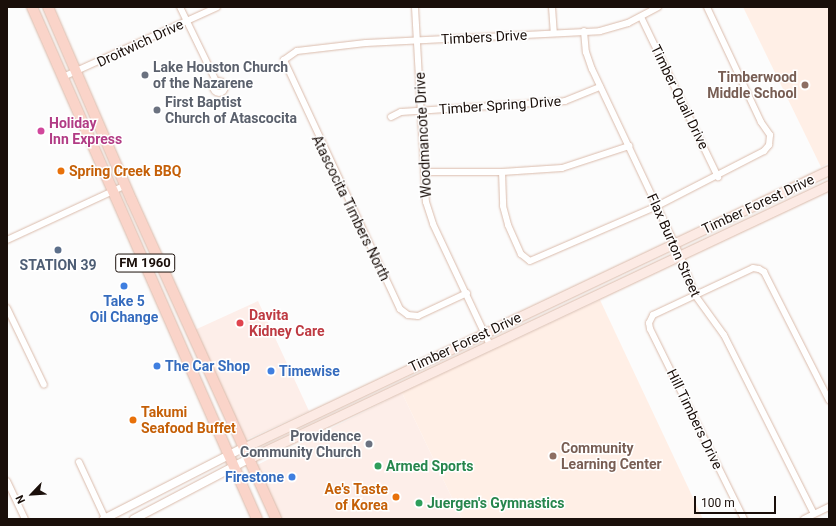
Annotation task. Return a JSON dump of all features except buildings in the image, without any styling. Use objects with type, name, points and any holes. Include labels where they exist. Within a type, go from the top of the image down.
[{"type":"main road","name":"FM 1960","points":[[32,7],[257,519]]},
{"type":"main road","name":"FM 1960","points":[[48,7],[276,519]]},
{"type":"main road","name":"Timber Forest Drive","points":[[245,447],[829,170]]},
{"type":"main road","name":"Timber Forest Drive","points":[[250,458],[829,185]]},
{"type":"main road","points":[[584,286],[590,298]]},
{"type":"main road","points":[[383,381],[389,393]]},
{"type":"main road","points":[[333,404],[339,417]]},
{"type":"street","points":[[180,7],[216,82]]},
{"type":"street","name":"Droitwich Drive","points":[[63,77],[77,72],[217,7]]},
{"type":"street","name":"Woodmancote Drive","points":[[415,7],[424,172],[429,212],[490,345]]},
{"type":"street","points":[[552,7],[554,33]]},
{"type":"street","name":"Timbers Drive","points":[[305,50],[417,40],[608,29],[641,17],[658,7]]},
{"type":"street","points":[[502,172],[505,216],[520,254],[530,261],[549,255],[657,206],[718,177],[764,151],[770,145],[770,135],[756,112],[707,7]]},
{"type":"street","name":"Timber Quail Drive","points":[[641,17],[718,177]]},
{"type":"street","name":"Flax Burton Street","points":[[584,31],[587,56],[600,87],[675,243],[695,295],[724,335],[814,514]]},
{"type":"street","name":"Atascocita Timbers North","points":[[305,50],[289,54],[284,60],[285,67],[400,309],[408,316],[418,316],[467,293]]},
{"type":"street","name":"Timber Spring Drive","points":[[391,117],[400,112],[421,110],[566,101],[600,87]]},
{"type":"street","points":[[424,172],[502,172],[562,168],[628,146]]},
{"type":"street","points":[[7,240],[126,185]]},
{"type":"street","points":[[695,295],[753,268],[764,272],[829,400]]},
{"type":"street","name":"Hill Timbers Drive","points":[[695,295],[653,315],[650,319],[650,329],[744,519]]},
{"type":"street","points":[[7,308],[44,385]]},
{"type":"street","name":"Timber Forest Drive","points":[[105,519],[142,498],[245,447]]},
{"type":"street","name":"Timber Forest Drive","points":[[134,519],[250,458]]},
{"type":"street","points":[[79,462],[105,519]]},
{"type":"street","points":[[7,481],[25,519]]},
{"type":"street","points":[[142,498],[148,511]]},
{"type":"street","points":[[804,519],[829,507]]},
{"type":"shaded area","name":"Timberwood Middle School","points":[[743,7],[829,7],[829,163],[821,167]]},
{"type":"shaded area","name":"Community Learning Center","points":[[600,300],[703,519],[462,519],[402,393]]},
{"type":"shaded area","points":[[258,301],[309,411],[239,443],[188,333]]},
{"type":"shaded area","points":[[402,393],[462,519],[275,519],[251,468]]},
{"type":"place","name":"Lake Houston Church of the Nazarene","points":[[145,75]]},
{"type":"place","name":"Timberwood Middle School","points":[[805,85]]},
{"type":"place","name":"First Baptist Church of Atascocita","points":[[157,110]]},
{"type":"place","name":"Holiday Inn Express","points":[[41,131]]},
{"type":"place","name":"Spring Creek BBQ","points":[[61,171]]},
{"type":"place","name":"STATION 39","points":[[58,250]]},
{"type":"place","name":"Take 5 Oil Change","points":[[124,286]]},
{"type":"place","name":"Davita Kidney Care","points":[[240,323]]},
{"type":"place","name":"The Car Shop","points":[[157,366]]},
{"type":"place","name":"Timewise","points":[[271,371]]},
{"type":"place","name":"Takumi Seafood Buffet","points":[[133,420]]},
{"type":"place","name":"Providence Community Church","points":[[369,444]]},
{"type":"place","name":"Community Learning Center","points":[[553,456]]},
{"type":"place","name":"Armed Sports","points":[[378,466]]},
{"type":"place","name":"Firestone","points":[[292,477]]},
{"type":"place","name":"Ae's Taste of Korea","points":[[396,497]]},
{"type":"place","name":"Juergen's Gymnastics","points":[[419,503]]}]
